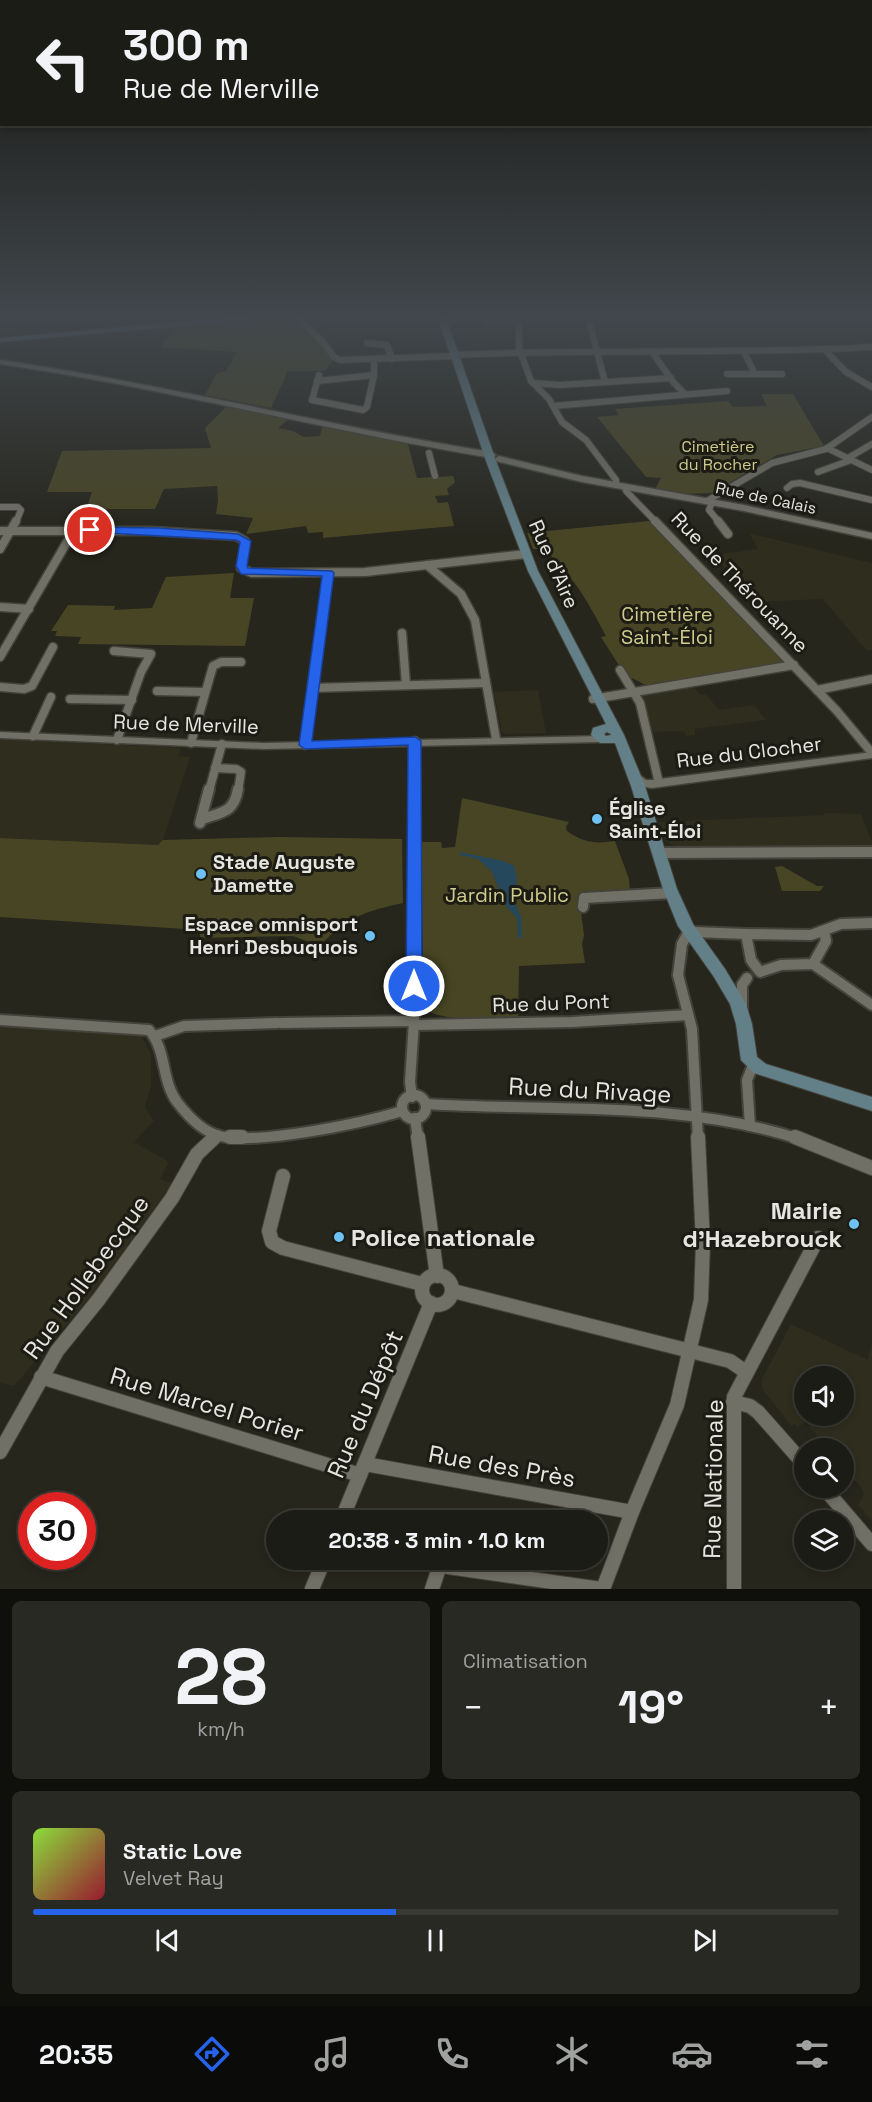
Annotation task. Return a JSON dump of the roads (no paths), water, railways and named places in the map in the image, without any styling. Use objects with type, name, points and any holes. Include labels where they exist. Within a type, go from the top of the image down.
[{"type":"main road","name":"Rue d'Aire","points":[[467,389],[526,554],[597,698],[607,734],[624,753],[634,776],[672,893],[691,933],[726,983],[742,1015],[748,1057],[753,1065]]},
{"type":"main road","points":[[753,1065],[872,1104]]},
{"type":"street","name":"Rue de Calais","points":[[156,389],[433,449],[512,462],[621,486],[709,501],[872,536]]},
{"type":"street","points":[[315,389],[312,400],[361,410],[368,406],[371,389]]},
{"type":"street","name":"Rue de Thérouanne","points":[[538,389],[553,406],[564,424],[585,440],[616,481],[794,665],[872,753]]},
{"type":"street","points":[[681,389],[686,394]]},
{"type":"street","points":[[553,406],[727,391]]},
{"type":"street","points":[[728,534],[709,511],[709,501],[716,494],[772,462],[827,448],[872,417]]},
{"type":"street","points":[[818,472],[850,459],[872,444]]},
{"type":"street","points":[[827,448],[872,470]]},
{"type":"street","points":[[433,449],[435,476]]},
{"type":"street","points":[[787,488],[792,484],[800,483],[872,500]]},
{"type":"street","points":[[635,501],[642,490]]},
{"type":"street","points":[[0,507],[21,509],[12,531],[0,549]]},
{"type":"street","points":[[0,657],[74,530]]},
{"type":"street","points":[[0,531],[159,531],[238,537],[245,541],[241,566],[245,571],[328,573],[526,554]]},
{"type":"street","points":[[427,565],[459,592],[467,603],[481,641],[496,739]]},
{"type":"street","points":[[305,745],[328,573]]},
{"type":"street","points":[[0,607],[28,609]]},
{"type":"street","points":[[402,633],[406,685]]},
{"type":"street","points":[[0,687],[24,689],[32,686],[53,646]]},
{"type":"street","points":[[114,651],[151,653],[141,672],[117,740]]},
{"type":"street","points":[[191,743],[213,666],[217,663],[241,662]]},
{"type":"street","points":[[597,698],[794,665]]},
{"type":"street","points":[[620,670],[635,692],[641,707],[659,783]]},
{"type":"street","points":[[817,690],[872,680]]},
{"type":"street","points":[[312,688],[486,683]]},
{"type":"street","points":[[157,691],[205,692]]},
{"type":"street","points":[[33,736],[51,697]]},
{"type":"street","points":[[70,699],[132,700]]},
{"type":"street","name":"Rue de Merville","points":[[415,742],[607,734]]},
{"type":"street","name":"Rue de Merville","points":[[0,735],[305,745],[607,734]]},
{"type":"street","points":[[412,1097],[410,1082],[414,1023],[415,742]]},
{"type":"street","points":[[215,768],[236,769],[241,772],[236,803],[228,810],[201,821],[215,768],[222,744]]},
{"type":"street","name":"Rue du Clocher","points":[[634,776],[644,784],[659,783],[872,753]]},
{"type":"street","points":[[659,853],[872,852]]},
{"type":"street","points":[[582,907],[584,898],[672,893]]},
{"type":"street","points":[[474,1570],[602,1589],[677,1405],[691,1352],[703,1278],[692,1029],[678,975],[683,941],[691,933],[806,935],[841,924],[872,923]]},
{"type":"street","points":[[813,964],[826,941],[824,931]]},
{"type":"street","points":[[746,934],[751,960],[759,972]]},
{"type":"street","points":[[726,983],[781,965],[813,964],[872,1005]]},
{"type":"street","points":[[742,1015],[742,985],[747,978]]},
{"type":"street","name":"Rue du Pont","points":[[152,1033],[184,1026],[414,1023],[688,1015]]},
{"type":"street","points":[[0,1020],[152,1033],[174,1098],[201,1125],[217,1135],[228,1138],[259,1137],[372,1119],[402,1111]]},
{"type":"street","points":[[750,1126],[747,1080],[753,1065]]},
{"type":"street","points":[[412,1097],[422,1099],[427,1104],[425,1113],[415,1118],[407,1116],[402,1111],[403,1102],[412,1097]]},
{"type":"street","name":"Rue du Rivage","points":[[427,1104],[697,1117],[750,1126],[825,1148],[872,1168]]},
{"type":"street","points":[[415,1118],[437,1275]]},
{"type":"street","name":"Rue Hollebecque","points":[[0,1452],[57,1351],[108,1287],[172,1198],[197,1154],[217,1135]]},
{"type":"street","points":[[283,1176],[269,1231],[270,1239],[275,1244],[296,1252],[422,1284]]},
{"type":"street","name":"Rue Nationale","points":[[734,1589],[733,1402],[746,1372],[818,1238]]},
{"type":"street","points":[[437,1275],[448,1280],[453,1291],[445,1302],[431,1303],[421,1294],[422,1284],[428,1278],[437,1275]]},
{"type":"street","points":[[453,1291],[730,1362],[746,1372]]},
{"type":"street","name":"Rue du Dépôt","points":[[345,1510],[431,1303]]},
{"type":"street","name":"Rue Marcel Porier","points":[[41,1377],[362,1469]]},
{"type":"street","points":[[733,1402],[746,1405],[758,1412],[794,1453]]},
{"type":"street","name":"Rue des Près","points":[[362,1469],[632,1512]]},
{"type":"street","points":[[833,1498],[872,1544]]},
{"type":"street","points":[[312,1589],[320,1570]]},
{"type":"street","points":[[432,1589],[438,1570]]},
{"type":"water","points":[[460,852],[503,861],[514,866],[517,878],[514,901],[521,917],[522,938],[518,938],[517,918],[506,906],[492,872],[478,859],[460,855]]},
{"type":"place","name":"Église Saint-Éloi","points":[[597,819]]},
{"type":"place","name":"Stade Auguste Damette","points":[[201,874]]},
{"type":"place","name":"Espace omnisport Henri Desbuquois","points":[[370,936]]},
{"type":"place","name":"Mairie d'Hazebrouck","points":[[854,1224]]},
{"type":"place","name":"Police nationale","points":[[339,1237]]},
{"type":"park label","name":"Cimetière du Rocher","points":[[718,455]]},
{"type":"park label","name":"Cimetière Saint-Éloi","points":[[667,626]]},
{"type":"park label","name":"Jardin Public","points":[[507,895]]}]
